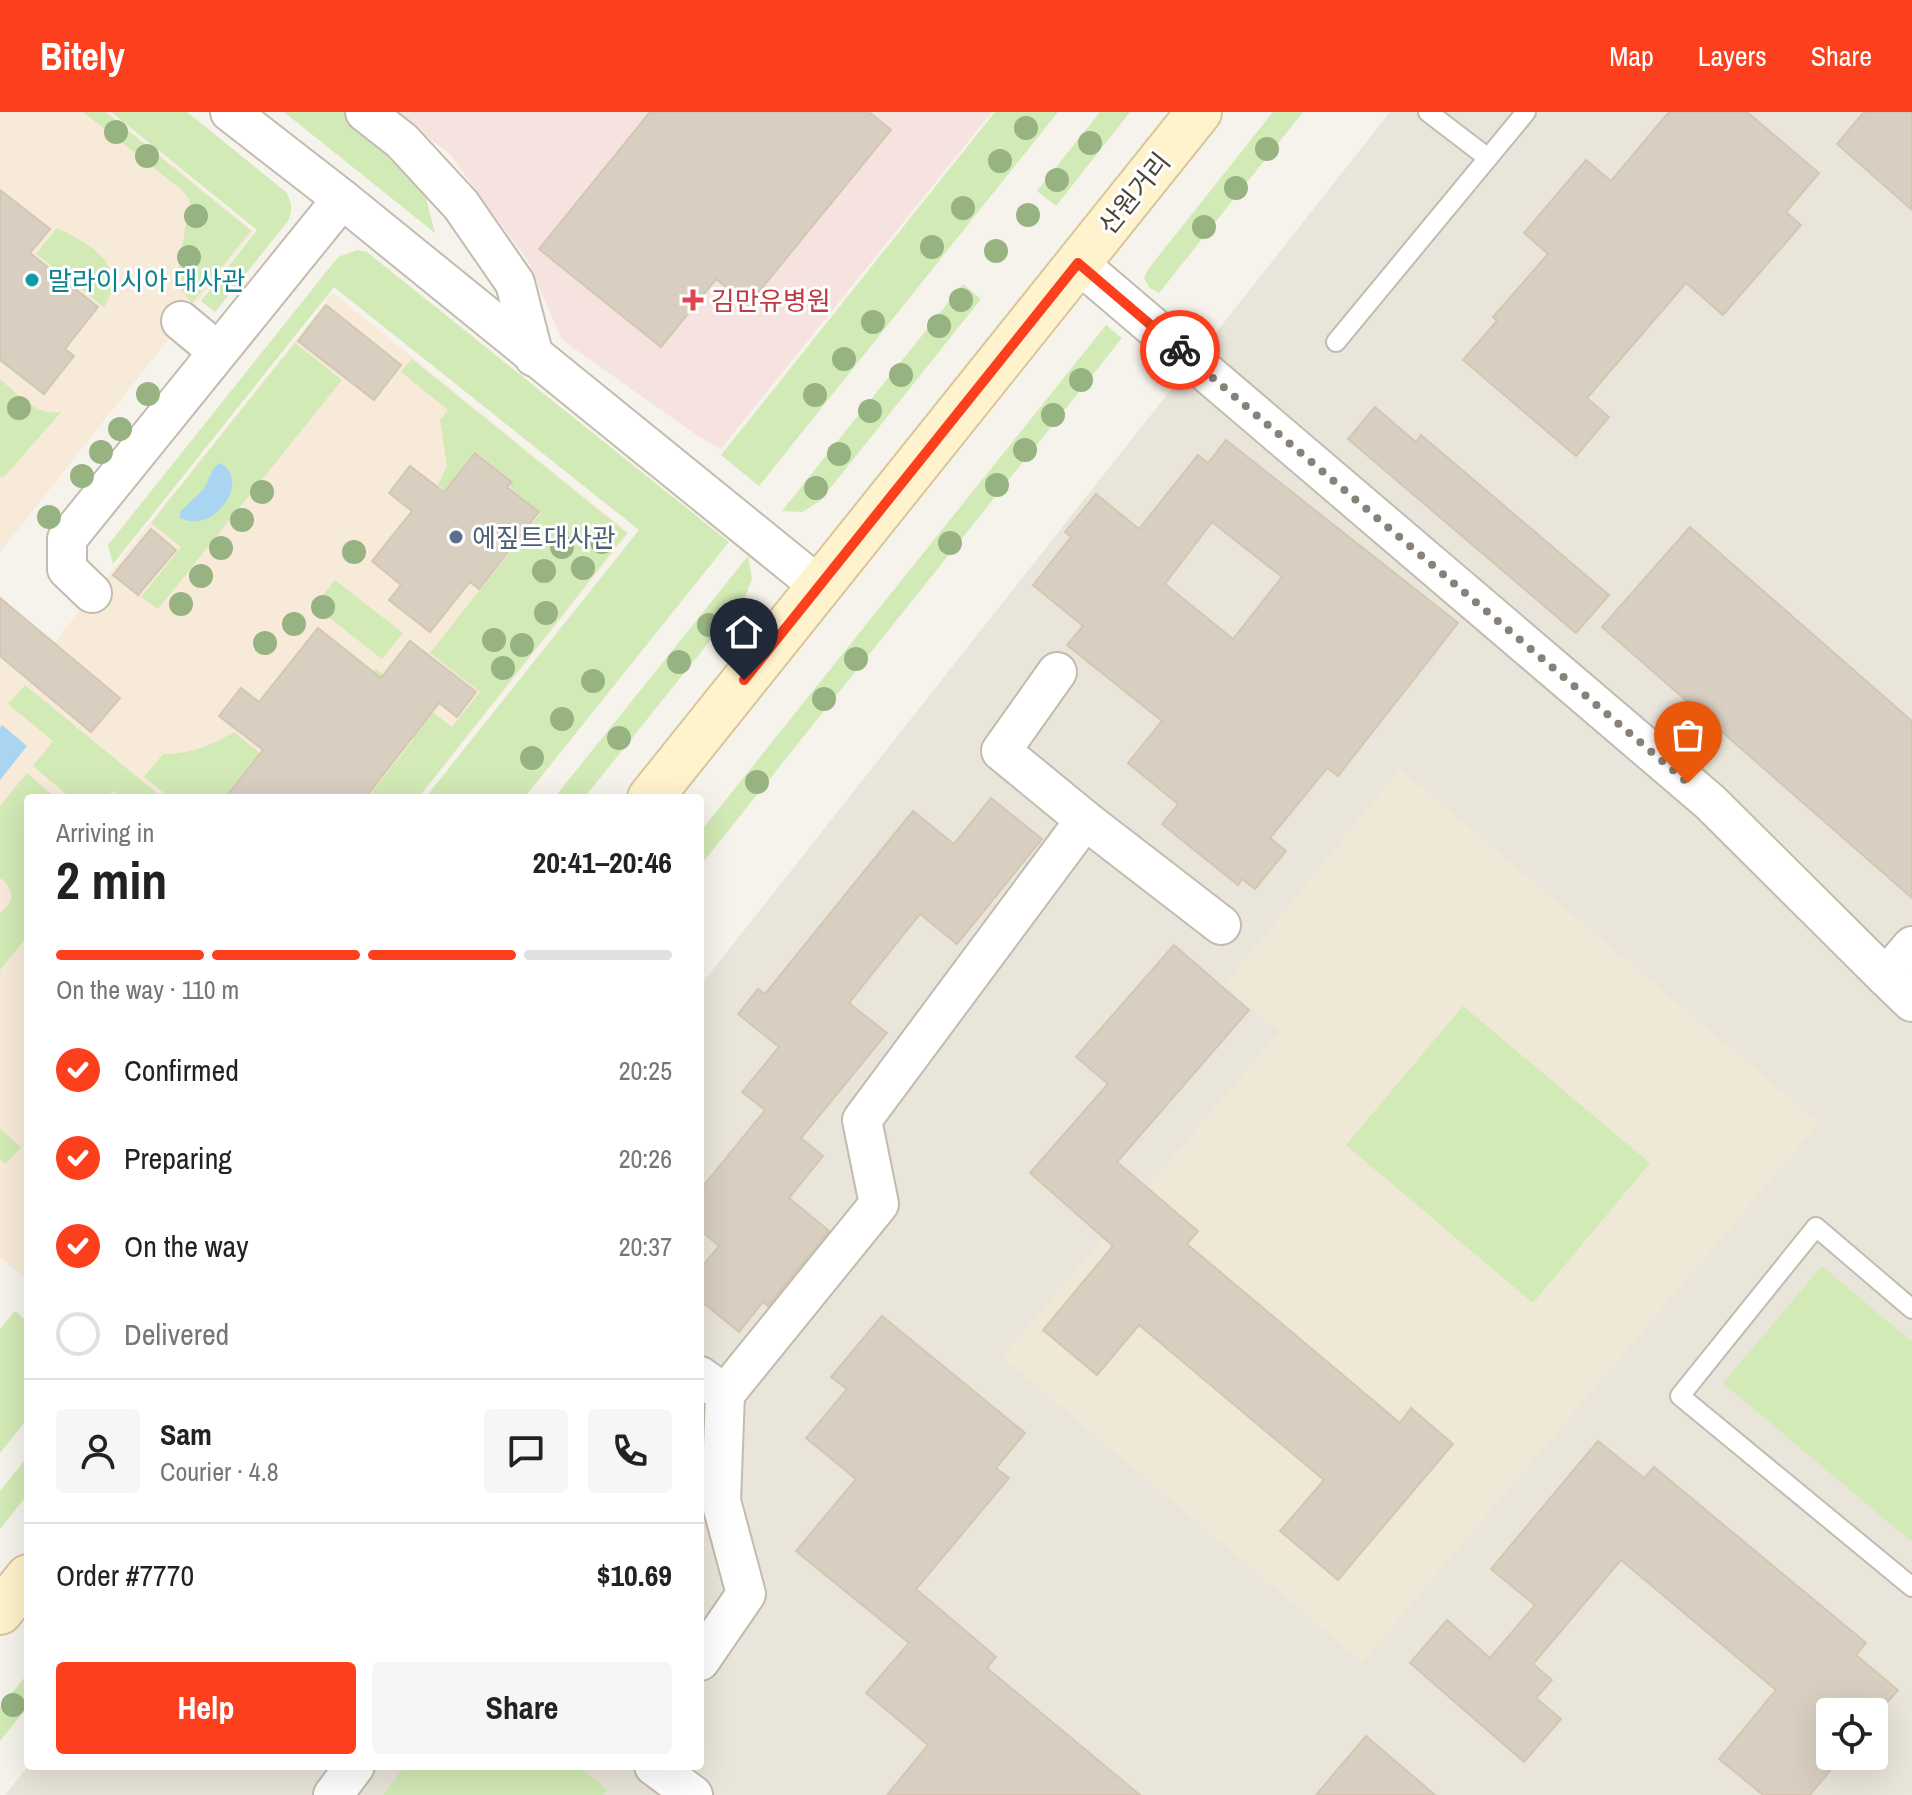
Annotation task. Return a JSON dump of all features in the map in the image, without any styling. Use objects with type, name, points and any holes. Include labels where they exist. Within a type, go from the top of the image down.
[{"type":"main road","name":"산원거리","points":[[653,794],[1199,112]]},
{"type":"main road","points":[[0,1612],[24,1582]]},
{"type":"street","points":[[230,112],[342,199],[819,586]]},
{"type":"street","points":[[365,112],[402,141],[470,218],[515,283],[534,357]]},
{"type":"street","points":[[92,593],[67,569],[67,539],[342,199]]},
{"type":"street","points":[[1078,263],[1710,802],[1899,990],[1912,946]]},
{"type":"street","points":[[181,321],[217,351]]},
{"type":"street","points":[[1057,672],[1001,751],[1221,925]]},
{"type":"street","points":[[704,1655],[746,1594],[721,1501],[712,1385],[879,1204],[862,1120],[1085,820]]},
{"type":"street","points":[[333,1795],[352,1770]]},
{"type":"street","points":[[659,1770],[693,1795]]},
{"type":"lane","points":[[1428,112],[1488,158]]},
{"type":"lane","points":[[1336,342],[1526,112]]},
{"type":"lane","points":[[1912,1309],[1816,1227],[1680,1396],[1912,1587]]},
{"type":"shaded area","points":[[0,112],[108,112],[254,231],[0,552]]},
{"type":"shaded area","name":"김만유병원","points":[[394,112],[992,112],[721,449],[562,340],[528,261],[449,153]]},
{"type":"shaded area","points":[[1390,112],[1890,112],[1912,131],[1912,1795],[5,1795],[25,1770],[704,1770],[704,981]]},
{"type":"shaded area","points":[[333,293],[629,533],[422,794],[24,794],[24,1276],[0,1258],[0,598],[55,642]]},
{"type":"shaded area","points":[[1400,769],[1819,1123],[1362,1662],[1002,1357],[1279,1032],[1225,984]]},
{"type":"green space","points":[[83,112],[105,112],[251,231],[192,303],[179,287],[178,272],[190,200],[182,190]]},
{"type":"green space","points":[[111,112],[187,112],[286,192],[291,206],[288,221],[215,312],[201,301],[257,230]]},
{"type":"green space","points":[[284,112],[347,112],[418,168],[435,233]]},
{"type":"green space","points":[[995,112],[1058,112],[759,486],[721,455]]},
{"type":"green space","points":[[1100,112],[1130,112],[1056,206],[1037,191]]},
{"type":"green space","points":[[1273,112],[1303,112],[1159,293],[1149,287],[1144,278],[1149,268]]},
{"type":"green space","points":[[57,228],[92,248],[109,267],[111,292],[104,307],[36,254]]},
{"type":"green space","points":[[357,250],[367,252],[729,542],[527,794],[428,794],[639,530],[334,287],[113,564],[108,545],[338,257]]},
{"type":"green space","points":[[963,284],[981,299],[820,501],[802,512],[782,511]]},
{"type":"green space","points":[[1106,325],[1122,338],[704,861],[704,827]]},
{"type":"green space","points":[[295,343],[342,380],[158,609],[141,597],[181,547],[151,523]]},
{"type":"green space","points":[[412,359],[627,533],[421,794],[370,794],[413,740],[356,694],[376,669],[452,727],[480,692],[430,653],[541,513],[510,487],[513,481],[475,451],[444,490],[438,485],[447,466],[440,420],[448,410],[401,372]]},
{"type":"green space","points":[[0,379],[35,408],[61,412],[5,476],[0,477]]},
{"type":"green space","points":[[748,556],[752,579],[745,597],[587,794],[557,794]]},
{"type":"green space","points":[[335,580],[403,633],[382,659],[314,606]]},
{"type":"green space","points":[[25,685],[158,794],[116,794],[113,791],[110,794],[66,794],[33,766],[53,741],[8,704]]},
{"type":"green space","points":[[234,732],[260,753],[232,787],[240,794],[165,794],[144,777],[163,754],[183,753]]},
{"type":"green space","points":[[27,773],[51,794],[24,794],[24,941],[0,970],[0,913],[11,900],[11,891],[0,878],[0,806]]},
{"type":"green space","points":[[1463,1006],[1650,1163],[1533,1303],[1346,1145]]},
{"type":"green space","points":[[0,1129],[21,1147],[6,1164],[0,1159]]},
{"type":"green space","points":[[1822,1266],[1912,1342],[1912,1542],[1723,1383]]},
{"type":"green space","points":[[15,1311],[24,1319],[24,1423],[0,1453],[0,1329]]},
{"type":"green space","points":[[24,1461],[24,1499],[0,1529],[0,1491]]},
{"type":"green space","points":[[24,1678],[24,1711],[0,1741],[0,1708]]},
{"type":"green space","points":[[402,1770],[582,1770],[608,1790],[603,1795],[383,1795]]},
{"type":"water","points":[[220,463],[229,471],[232,481],[225,503],[206,519],[193,521],[180,518],[180,512],[204,489],[213,469]]},
{"type":"water","points":[[2,725],[27,746],[0,780],[0,728]]},
{"type":"building","points":[[650,112],[869,112],[891,130],[748,305],[716,279],[661,347],[539,249]]},
{"type":"building","points":[[1669,112],[1747,112],[1819,173],[1786,212],[1801,225],[1723,315],[1686,283],[1587,398],[1609,417],[1576,456],[1463,360],[1497,321],[1493,317],[1548,254],[1524,233],[1586,160],[1611,181]]},
{"type":"building","points":[[1864,112],[1912,112],[1912,210],[1837,144]]},
{"type":"building","name":"말라이시아 대사관","points":[[0,190],[50,229],[30,253],[98,307],[65,349],[74,356],[44,394],[0,360]]},
{"type":"building","points":[[326,305],[401,365],[374,400],[298,341]]},
{"type":"building","points":[[1375,407],[1416,442],[1421,435],[1609,595],[1576,633],[1348,439]]},
{"type":"building","points":[[1226,440],[1458,623],[1338,776],[1327,768],[1270,838],[1286,851],[1255,889],[1242,879],[1238,885],[1162,824],[1178,804],[1128,763],[1162,721],[1067,645],[1083,626],[1033,585],[1071,537],[1065,532],[1096,494],[1139,529],[1198,455],[1208,463]],"holes":[[[1212,522],[1282,577],[1233,639],[1165,584]]]},
{"type":"building","name":"에짚트대사관","points":[[475,453],[512,482],[507,487],[539,512],[479,589],[470,582],[430,632],[389,600],[401,585],[372,561],[412,511],[389,493],[410,466],[444,492]]},
{"type":"building","points":[[1690,527],[1912,721],[1912,898],[1602,627]]},
{"type":"building","points":[[151,529],[176,550],[138,595],[113,575]]},
{"type":"building","points":[[0,598],[120,698],[91,732],[0,656]]},
{"type":"building","points":[[318,628],[381,678],[410,641],[476,692],[457,717],[439,703],[368,794],[228,794],[263,750],[219,716],[241,688],[259,702]]},
{"type":"building","points":[[991,798],[1042,839],[957,944],[920,914],[849,1003],[887,1033],[801,1138],[823,1156],[789,1198],[829,1231],[768,1306],[763,1302],[739,1332],[704,1303],[704,1264],[719,1246],[704,1233],[704,1185],[765,1110],[742,1092],[779,1047],[738,1014],[758,989],[765,994],[913,811],[954,844]]},
{"type":"building","points":[[1174,945],[1249,1010],[1117,1162],[1198,1231],[1187,1244],[1400,1423],[1411,1408],[1453,1444],[1338,1580],[1280,1531],[1324,1480],[1139,1325],[1097,1375],[1043,1330],[1113,1246],[1030,1173],[1108,1084],[1076,1057]]},
{"type":"building","points":[[882,1316],[1025,1433],[996,1468],[1009,1478],[916,1589],[996,1657],[987,1668],[1140,1795],[887,1795],[928,1745],[866,1693],[909,1643],[796,1551],[856,1479],[806,1438],[847,1389],[831,1377]]},
{"type":"building","points":[[1598,1441],[1644,1478],[1654,1467],[1866,1643],[1856,1655],[1898,1690],[1888,1702],[1888,1698],[1816,1698],[1816,1770],[1831,1770],[1810,1795],[1763,1795],[1719,1759],[1776,1690],[1621,1560],[1533,1664],[1552,1680],[1536,1698],[1561,1719],[1524,1762],[1410,1663],[1447,1620],[1490,1658],[1535,1605],[1491,1569]]},
{"type":"building","points":[[1366,1736],[1435,1795],[1316,1795]]},
{"type":"way so far","points":[[1180,350],[1688,783]]},
{"type":"place","name":"말라이시아 대사관","points":[[32,280]]},
{"type":"place","name":"김만유병원","points":[[693,300]]},
{"type":"place","name":"에짚트대사관","points":[[456,537]]},
{"type":"route","points":[[744,680],[1078,263],[1180,350]]}]
